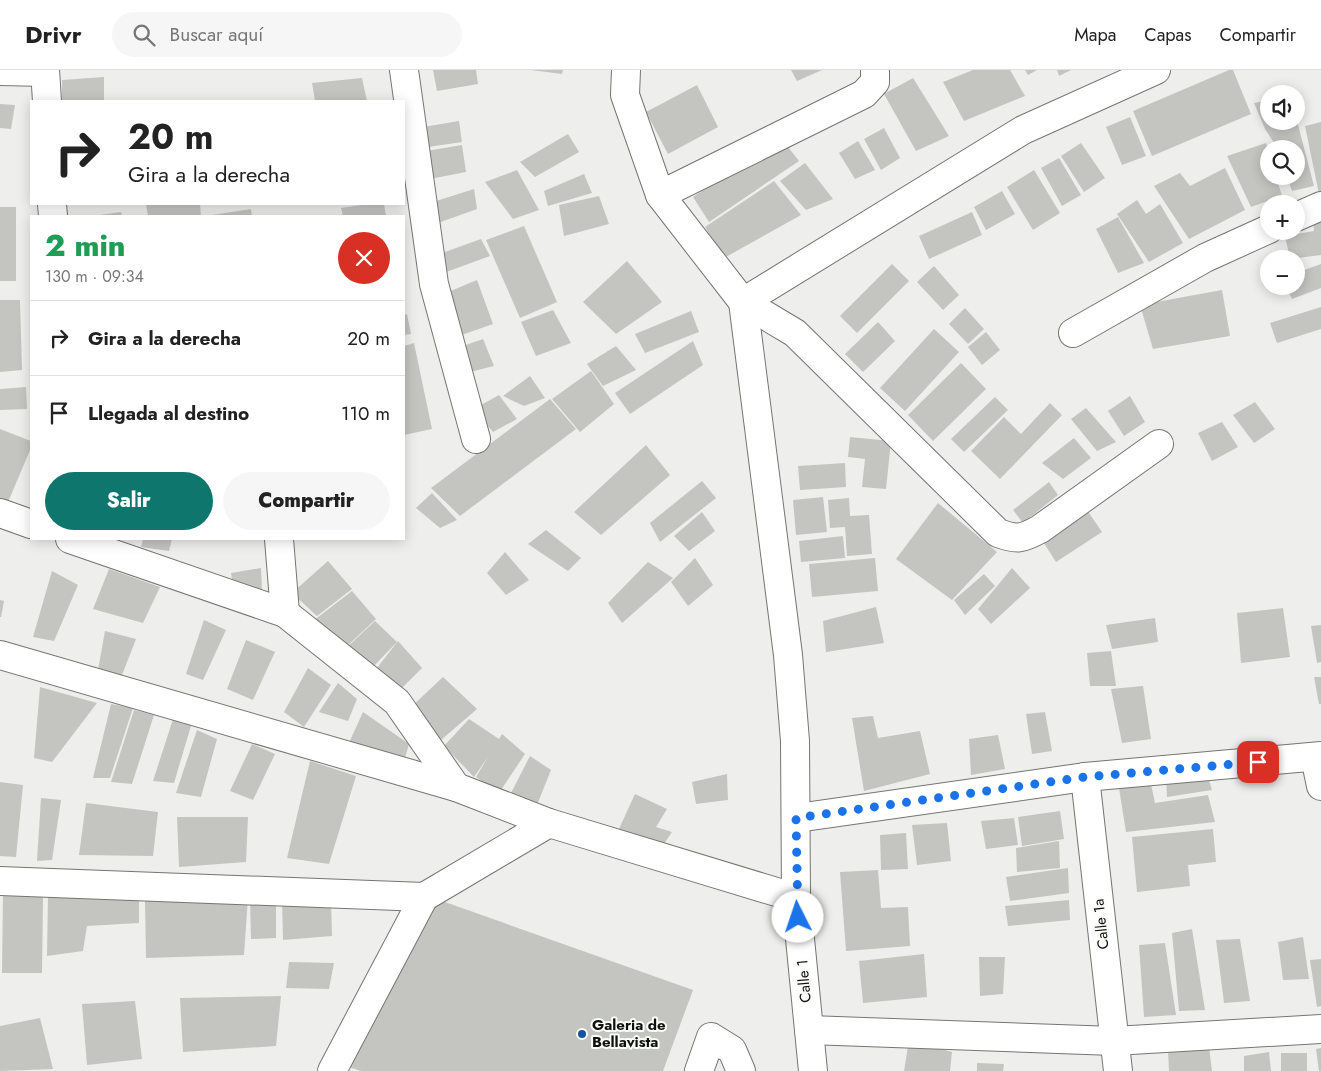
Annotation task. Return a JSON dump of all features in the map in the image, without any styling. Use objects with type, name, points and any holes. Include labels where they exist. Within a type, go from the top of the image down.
[{"type":"street","points":[[404,70],[434,284],[476,438]]},
{"type":"street","points":[[626,70],[625,95],[660,195],[743,302],[796,333],[998,533],[1012,538],[1025,538],[1159,444]]},
{"type":"street","points":[[660,195],[864,94],[875,82],[875,70]]},
{"type":"street","points":[[743,302],[1023,130],[1156,70]]},
{"type":"street","points":[[0,72],[45,71],[47,100]]},
{"type":"street","points":[[1305,213],[1321,206]]},
{"type":"street","points":[[1073,333],[1205,258],[1260,233]]},
{"type":"street","name":"Calle 1","points":[[743,302],[788,655],[795,741],[796,898],[812,1071]]},
{"type":"street","points":[[0,513],[30,524]]},
{"type":"street","points":[[77,540],[285,614],[397,702],[456,788]]},
{"type":"street","points":[[280,540],[285,614]]},
{"type":"street","points":[[0,655],[456,788],[548,823],[796,898]]},
{"type":"street","points":[[796,818],[1085,777],[1318,757],[1321,786]]},
{"type":"street","name":"Calle 1a","points":[[1085,777],[1118,1071]]},
{"type":"street","points":[[332,1071],[424,897],[548,823]]},
{"type":"street","points":[[0,881],[424,897]]},
{"type":"street","points":[[808,1030],[1114,1041],[1321,1029]]},
{"type":"street","points":[[699,1071],[711,1037],[732,1050],[741,1071]]},
{"type":"building","points":[[433,70],[476,70],[478,84],[437,91]]},
{"type":"building","points":[[531,70],[563,70],[562,74]]},
{"type":"building","points":[[791,70],[822,70],[797,81]]},
{"type":"building","points":[[973,70],[1010,70],[1025,96],[964,121],[943,82]]},
{"type":"building","points":[[1025,70],[1037,70],[1028,75]]},
{"type":"building","points":[[1057,70],[1071,70],[1059,76]]},
{"type":"building","points":[[1229,70],[1233,70],[1251,114],[1152,156],[1133,111]]},
{"type":"building","points":[[104,77],[104,100],[62,100],[62,80]]},
{"type":"building","points":[[362,78],[367,100],[315,100],[312,83]]},
{"type":"building","points":[[913,78],[949,136],[916,151],[884,94]]},
{"type":"building","points":[[697,85],[718,127],[668,154],[646,112]]},
{"type":"building","points":[[1260,102],[1260,117],[1254,103]]},
{"type":"building","points":[[0,104],[15,105],[11,129],[0,128]]},
{"type":"building","points":[[1130,117],[1146,156],[1122,165],[1106,127]]},
{"type":"building","points":[[459,121],[462,142],[422,148],[417,128]]},
{"type":"building","points":[[1321,122],[1321,194],[1319,194],[1305,126]]},
{"type":"building","points":[[884,128],[900,158],[881,170],[864,139]]},
{"type":"building","points":[[1266,130],[1299,130],[1302,140],[1272,140]]},
{"type":"building","points":[[568,134],[579,152],[535,177],[520,162]]},
{"type":"building","points":[[780,137],[799,161],[709,222],[693,197]]},
{"type":"building","points":[[858,141],[875,170],[855,179],[839,153]]},
{"type":"building","points":[[1081,143],[1105,178],[1084,192],[1061,156]]},
{"type":"building","points":[[462,145],[466,172],[425,180],[420,152]]},
{"type":"building","points":[[1260,145],[1260,185],[1279,185],[1282,195],[1260,195],[1260,204],[1251,207],[1227,156]]},
{"type":"building","points":[[1305,152],[1314,186],[1292,191],[1290,185],[1305,185]]},
{"type":"building","points":[[1059,158],[1081,195],[1062,206],[1041,168]]},
{"type":"building","points":[[805,163],[833,199],[806,210],[780,181]]},
{"type":"building","points":[[1225,168],[1245,210],[1189,239],[1154,186],[1180,173],[1190,186]]},
{"type":"building","points":[[517,170],[539,210],[513,219],[485,182]]},
{"type":"building","points":[[1034,170],[1060,213],[1033,230],[1007,187]]},
{"type":"building","points":[[584,174],[592,193],[548,206],[544,191]]},
{"type":"building","points":[[774,181],[801,215],[724,258],[705,227]]},
{"type":"building","points":[[474,189],[477,209],[438,223],[433,202]]},
{"type":"building","points":[[1002,191],[1015,214],[986,230],[974,207]]},
{"type":"building","points":[[599,196],[609,224],[564,236],[559,205]]},
{"type":"building","points":[[1137,200],[1146,214],[1160,204],[1183,243],[1149,262],[1117,214]]},
{"type":"building","points":[[146,205],[200,205],[201,215],[148,215]]},
{"type":"building","points":[[362,205],[384,205],[386,215],[343,215],[341,208]]},
{"type":"building","points":[[0,207],[16,207],[16,281],[0,281]]},
{"type":"building","points":[[251,209],[252,215],[212,215]]},
{"type":"building","points":[[1321,210],[1321,255],[1305,257],[1305,250],[1288,250],[1286,240],[1305,240],[1305,233],[1314,231],[1312,211]]},
{"type":"building","points":[[121,212],[122,215],[100,215]]},
{"type":"building","points":[[972,212],[982,235],[929,259],[919,236]]},
{"type":"building","points":[[1118,217],[1144,263],[1118,273],[1096,229]]},
{"type":"building","points":[[524,226],[557,302],[520,318],[486,240]]},
{"type":"building","points":[[481,239],[490,256],[438,275],[431,257]]},
{"type":"building","points":[[627,261],[662,302],[616,334],[583,302]]},
{"type":"building","points":[[892,264],[909,281],[857,333],[840,316]]},
{"type":"building","points":[[1321,264],[1321,288],[1305,294],[1305,270]]},
{"type":"building","points":[[934,266],[959,295],[943,310],[917,282]]},
{"type":"building","points":[[477,280],[493,324],[453,338],[441,295]]},
{"type":"building","points":[[1222,290],[1230,336],[1153,349],[1140,305]]},
{"type":"building","points":[[1290,295],[1303,295],[1292,299]]},
{"type":"building","points":[[0,300],[20,300],[22,370],[0,372]]},
{"type":"building","points":[[1321,307],[1321,329],[1277,343],[1270,323]]},
{"type":"building","points":[[965,308],[984,329],[968,344],[949,324]]},
{"type":"building","points":[[553,310],[571,343],[536,356],[521,322]]},
{"type":"building","points":[[691,311],[699,332],[645,353],[635,334]]},
{"type":"building","points":[[407,314],[411,334],[405,335],[405,315]]},
{"type":"building","points":[[878,322],[895,341],[863,372],[845,354]]},
{"type":"building","points":[[934,329],[959,352],[905,411],[880,388]]},
{"type":"building","points":[[986,332],[1000,350],[982,365],[968,347]]},
{"type":"building","points":[[483,339],[494,366],[470,372],[457,348]]},
{"type":"building","points":[[693,341],[703,365],[630,414],[615,393]]},
{"type":"building","points":[[414,343],[432,429],[405,435],[405,346]]},
{"type":"building","points":[[616,346],[636,370],[603,386],[587,364]]},
{"type":"building","points":[[961,363],[986,389],[933,441],[908,415]]},
{"type":"building","points":[[591,371],[614,404],[580,432],[552,399]]},
{"type":"building","points":[[530,376],[545,398],[524,406],[503,396]]},
{"type":"building","points":[[26,387],[27,409],[0,410],[0,389]]},
{"type":"building","points":[[499,395],[517,419],[493,432],[474,409]]},
{"type":"building","points":[[1130,396],[1145,422],[1124,436],[1108,411]]},
{"type":"building","points":[[995,397],[1008,410],[964,452],[951,439]]},
{"type":"building","points":[[550,399],[576,429],[460,516],[431,488]]},
{"type":"building","points":[[1255,402],[1275,429],[1254,443],[1233,415]]},
{"type":"building","points":[[1050,403],[1062,415],[1000,479],[971,451],[1004,417],[1021,434]]},
{"type":"building","points":[[1086,408],[1116,442],[1097,451],[1071,419]]},
{"type":"building","points":[[1222,422],[1238,447],[1212,461],[1198,433]]},
{"type":"building","points":[[0,429],[30,441],[30,450],[8,502],[0,499]]},
{"type":"building","points":[[850,437],[891,441],[886,489],[862,487],[865,459],[848,457]]},
{"type":"building","points":[[1074,438],[1091,458],[1063,479],[1042,463]]},
{"type":"building","points":[[646,445],[670,475],[601,535],[574,512]]},
{"type":"building","points":[[845,463],[846,487],[800,490],[798,466]]},
{"type":"building","points":[[702,481],[716,498],[660,542],[650,523]]},
{"type":"building","points":[[1049,482],[1058,495],[1023,523],[1013,510]]},
{"type":"building","points":[[432,493],[457,520],[440,528],[416,508]]},
{"type":"building","points":[[823,497],[827,532],[796,535],[793,500]]},
{"type":"building","points":[[849,498],[850,516],[869,515],[872,554],[847,556],[845,527],[830,528],[828,500]]},
{"type":"building","points":[[938,503],[997,552],[952,600],[896,559]]},
{"type":"building","points":[[1087,510],[1102,532],[1056,562],[1042,540]]},
{"type":"building","points":[[702,512],[715,531],[689,551],[674,536]]},
{"type":"building","points":[[546,530],[581,558],[568,571],[528,544]]},
{"type":"building","points":[[843,536],[845,558],[801,562],[799,541]]},
{"type":"building","points":[[143,540],[172,540],[169,551],[141,547]]},
{"type":"building","points":[[505,552],[529,580],[506,595],[487,573]]},
{"type":"building","points":[[695,558],[713,585],[688,606],[671,582]]},
{"type":"building","points":[[875,558],[878,591],[812,597],[809,564]]},
{"type":"building","points":[[328,561],[352,589],[317,616],[292,593]]},
{"type":"building","points":[[648,562],[673,578],[622,623],[608,603]]},
{"type":"building","points":[[261,568],[262,589],[234,592],[231,573]]},
{"type":"building","points":[[1012,568],[1030,588],[991,624],[978,609]]},
{"type":"building","points":[[109,569],[160,587],[143,623],[93,609]]},
{"type":"building","points":[[52,571],[78,585],[54,641],[33,637]]},
{"type":"building","points":[[984,574],[995,586],[965,615],[954,600]]},
{"type":"building","points":[[352,591],[376,619],[346,647],[313,621]]},
{"type":"building","points":[[0,600],[4,601],[1,617],[0,617]]},
{"type":"building","points":[[876,607],[884,643],[826,652],[823,621]]},
{"type":"building","points":[[1283,608],[1290,657],[1241,663],[1237,613]]},
{"type":"building","points":[[1155,618],[1158,642],[1112,649],[1106,625]]},
{"type":"building","points":[[204,620],[226,630],[203,680],[186,674]]},
{"type":"building","points":[[375,621],[397,642],[369,671],[344,650]]},
{"type":"building","points":[[1321,625],[1321,662],[1317,663],[1311,626]]},
{"type":"building","points":[[105,631],[136,639],[122,675],[98,670]]},
{"type":"building","points":[[246,640],[275,652],[253,700],[227,689]]},
{"type":"building","points":[[398,641],[422,668],[393,697],[370,677]]},
{"type":"building","points":[[1111,651],[1116,686],[1090,686],[1087,653]]},
{"type":"building","points":[[308,668],[331,685],[304,727],[284,712]]},
{"type":"building","points":[[443,677],[477,709],[441,740],[409,709]]},
{"type":"building","points":[[1314,677],[1321,677],[1321,704],[1319,704]]},
{"type":"building","points":[[338,683],[357,699],[348,721],[319,712]]},
{"type":"building","points":[[1143,686],[1151,739],[1122,743],[1111,689]]},
{"type":"building","points":[[40,687],[97,703],[52,762],[34,758]]},
{"type":"building","points":[[111,704],[133,708],[110,778],[93,778]]},
{"type":"building","points":[[134,710],[154,715],[132,784],[111,782]]},
{"type":"building","points":[[363,712],[409,744],[405,758],[348,745]]},
{"type":"building","points":[[1045,712],[1052,751],[1032,754],[1026,714]]},
{"type":"building","points":[[174,716],[193,719],[174,783],[153,781]]},
{"type":"building","points":[[873,716],[878,738],[920,731],[930,774],[864,791],[852,718]]},
{"type":"building","points":[[469,719],[499,739],[502,734],[525,754],[499,793],[476,777],[488,757],[474,777],[444,746]]},
{"type":"building","points":[[197,730],[217,739],[201,797],[176,793]]},
{"type":"building","points":[[998,735],[1005,769],[971,775],[969,739]]},
{"type":"building","points":[[252,744],[275,754],[253,800],[230,791]]},
{"type":"building","points":[[530,756],[551,770],[537,805],[509,797]]},
{"type":"building","points":[[310,761],[356,776],[329,864],[287,858]]},
{"type":"building","points":[[1206,770],[1212,790],[1167,797],[1166,775]]},
{"type":"building","points":[[727,774],[728,800],[696,804],[692,782]]},
{"type":"building","points":[[0,782],[23,785],[16,857],[0,856]]},
{"type":"building","points":[[1151,784],[1155,803],[1208,795],[1215,822],[1126,832],[1119,788]]},
{"type":"building","points":[[635,794],[667,809],[656,827],[672,832],[662,847],[618,831]]},
{"type":"building","points":[[41,798],[61,800],[52,860],[37,861]]},
{"type":"building","points":[[86,803],[158,812],[153,856],[79,855]]},
{"type":"building","points":[[1060,811],[1064,839],[1022,846],[1018,817]]},
{"type":"building","points":[[177,817],[248,817],[246,862],[179,867]]},
{"type":"building","points":[[1014,818],[1018,845],[986,849],[981,821]]},
{"type":"building","points":[[947,823],[951,861],[917,865],[912,825]]},
{"type":"building","points":[[1213,829],[1216,862],[1188,865],[1190,886],[1137,892],[1132,837]]},
{"type":"building","points":[[906,833],[908,869],[881,870],[880,835]]},
{"type":"building","points":[[1059,841],[1060,868],[1017,872],[1016,848]]},
{"type":"building","points":[[1068,868],[1069,893],[1010,901],[1006,877]]},
{"type":"building","points":[[878,870],[881,908],[908,907],[910,946],[846,951],[840,872]]},
{"type":"building","points":[[3,893],[43,896],[42,973],[2,973]]},
{"type":"building","points":[[48,895],[139,899],[139,923],[87,926],[83,951],[47,956]]},
{"type":"building","points":[[428,896],[693,990],[663,1071],[361,1071],[349,1067]]},
{"type":"building","points":[[248,897],[244,955],[146,958],[145,900]]},
{"type":"building","points":[[282,899],[331,899],[332,936],[283,940]]},
{"type":"building","points":[[250,900],[276,900],[276,938],[251,939]]},
{"type":"building","points":[[1069,900],[1070,920],[1008,926],[1005,906]]},
{"type":"building","points":[[1192,929],[1205,1010],[1179,1011],[1172,933]]},
{"type":"building","points":[[1303,937],[1309,979],[1283,980],[1278,942]]},
{"type":"building","points":[[1240,939],[1250,1001],[1224,1003],[1216,940]]},
{"type":"building","points":[[1165,943],[1176,1015],[1144,1017],[1139,945]]},
{"type":"building","points":[[924,954],[927,997],[863,1003],[859,961]]},
{"type":"building","points":[[979,957],[1005,957],[1003,994],[980,996]]},
{"type":"building","points":[[1321,959],[1321,1006],[1317,1007],[1310,960]]},
{"type":"building","points":[[289,962],[334,963],[329,989],[286,988]]},
{"type":"building","points":[[281,996],[276,1046],[183,1052],[180,998]]},
{"type":"building","points":[[135,1001],[142,1059],[87,1065],[82,1004]]},
{"type":"building","points":[[40,1018],[53,1069],[0,1071],[0,1026]]},
{"type":"building","points":[[909,1040],[952,1052],[950,1071],[904,1071]]},
{"type":"building","points":[[1209,1047],[1212,1071],[1169,1071],[1168,1051]]},
{"type":"building","points":[[1321,1048],[1321,1071],[1319,1071],[1316,1049]]},
{"type":"building","points":[[1269,1052],[1271,1071],[1244,1071],[1244,1056]]},
{"type":"building","points":[[1281,1053],[1307,1053],[1307,1071],[1281,1071]]},
{"type":"building","points":[[977,1063],[1004,1064],[1003,1071],[977,1071]]},
{"type":"place","name":"Galeria de Bellavista","points":[[582,1034]]},
{"type":"route","points":[[798,917],[796,898],[796,818],[1085,777],[1258,762]]}]
